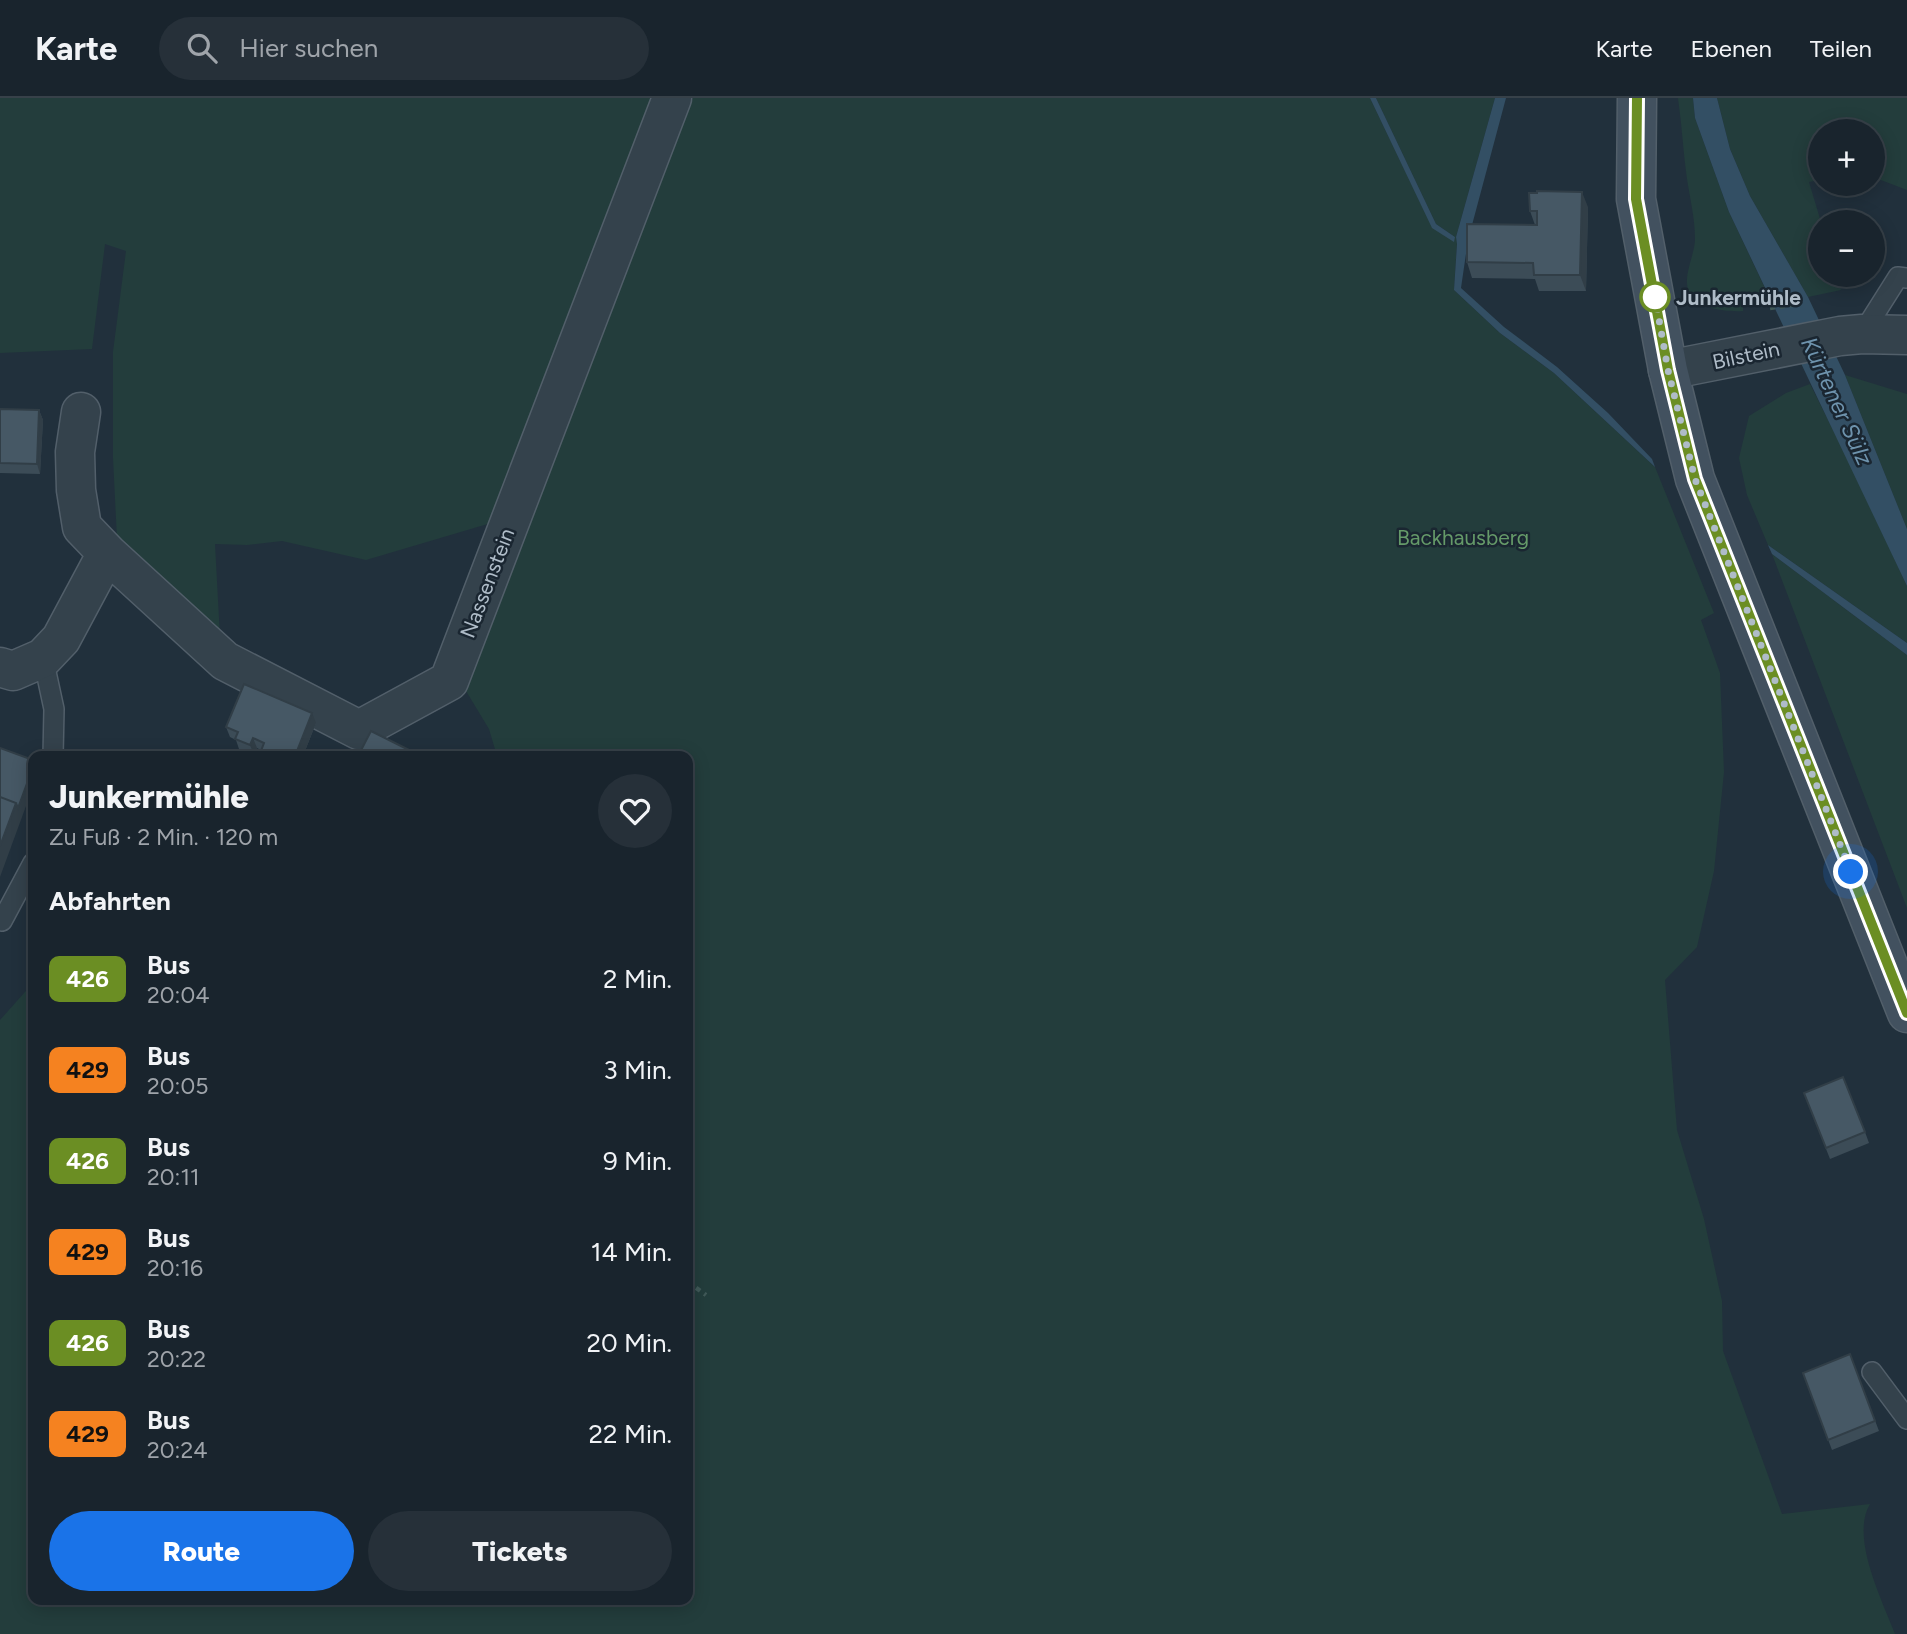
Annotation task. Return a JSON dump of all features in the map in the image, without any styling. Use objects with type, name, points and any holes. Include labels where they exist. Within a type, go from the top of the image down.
[{"type":"main road","points":[[1637,98],[1636,199],[1668,370],[1695,479],[1907,1013]]},
{"type":"street","name":"Nassenstein","points":[[81,412],[75,452],[76,490],[82,527],[225,661],[359,730],[449,681],[672,98]]},
{"type":"street","name":"Bilstein","points":[[1668,370],[1851,335],[1907,335]]},
{"type":"street","points":[[0,667],[13,671],[43,658],[61,639],[107,553]]},
{"type":"lane","points":[[1851,335],[1898,277],[1907,278]]},
{"type":"lane","points":[[43,658],[54,709],[53,751]]},
{"type":"lane","points":[[2,922],[28,873]]},
{"type":"lane","points":[[1872,1372],[1907,1419]]},
{"type":"path","points":[[693,1286],[706,1295]]},
{"type":"green space","points":[[0,98],[660,98],[491,523],[366,560],[282,541],[247,545],[215,544],[220,637],[117,539],[113,458],[113,352],[126,251],[105,244],[92,349],[0,353]]},
{"type":"green space","name":"Backhausberg","points":[[693,98],[1370,98],[1432,227],[1455,237],[1436,224],[1376,98],[1495,98],[1456,237],[1454,290],[1500,333],[1554,373],[1655,467],[1714,613],[1701,620],[1720,673],[1724,772],[1714,871],[1697,947],[1665,980],[1677,1130],[1704,1219],[1722,1301],[1723,1351],[1782,1514],[1870,1504],[1865,1518],[1866,1551],[1876,1587],[1895,1634],[0,1634],[0,1020],[28,989],[28,1605],[693,1605],[693,751],[496,751],[489,729],[463,686],[515,542]]},
{"type":"green space","points":[[1678,98],[1693,98],[1695,118],[1729,212],[1771,301],[1743,302],[1743,311],[1729,311],[1705,306],[1689,292],[1687,279],[1695,231]]},
{"type":"green space","points":[[1717,98],[1907,98],[1907,190],[1885,182],[1885,119],[1808,119],[1808,196],[1813,196],[1817,210],[1808,210],[1808,287],[1840,287],[1841,290],[1808,297],[1750,196],[1730,149]]},
{"type":"green space","points":[[1845,375],[1907,394],[1907,529],[1906,527]]},
{"type":"green space","points":[[1810,384],[1907,586],[1907,643],[1768,545],[1747,495],[1739,458],[1749,416],[1786,393]]},
{"type":"green space","points":[[1772,554],[1907,655],[1907,908]]},
{"type":"water","points":[[1370,98],[1376,98],[1436,224],[1455,237],[1454,242],[1432,228]]},
{"type":"water","points":[[1495,98],[1506,98],[1468,240],[1461,288],[1608,413],[1652,459],[1655,467],[1554,373],[1500,333],[1454,290],[1456,237]]},
{"type":"water","name":"Kürtener Sülz","points":[[1693,98],[1717,98],[1730,149],[1750,196],[1808,297],[1845,375],[1907,529],[1907,586],[1729,212],[1695,118]]},
{"type":"water","points":[[1768,545],[1907,643],[1907,655],[1772,554]]},
{"type":"building","points":[[1582,192],[1580,275],[1534,275],[1533,263],[1467,262],[1467,224],[1537,225],[1537,211],[1530,211],[1529,193]]},
{"type":"building","points":[[0,409],[39,410],[37,464],[0,463]]},
{"type":"building","points":[[244,684],[312,713],[297,751],[261,751],[264,743],[253,738],[250,745],[235,739],[238,732],[226,727]]},
{"type":"building","points":[[371,731],[411,751],[361,751]]},
{"type":"building","points":[[0,748],[28,758],[28,781],[18,808],[16,803],[0,797]]},
{"type":"building","points":[[0,797],[16,803],[0,846]]},
{"type":"building","points":[[1843,1077],[1865,1132],[1826,1148],[1804,1093]]},
{"type":"building","points":[[1850,1354],[1875,1421],[1828,1440],[1803,1373]]},
{"type":"bus line","name":"426","points":[[1637,98],[1636,199],[1668,370],[1695,479],[1907,1013]]},
{"type":"place","name":"Junkermühle","points":[[1655,297]]},
{"type":"route","points":[[1655,297],[1668,370],[1695,479],[1851,872]]}]
